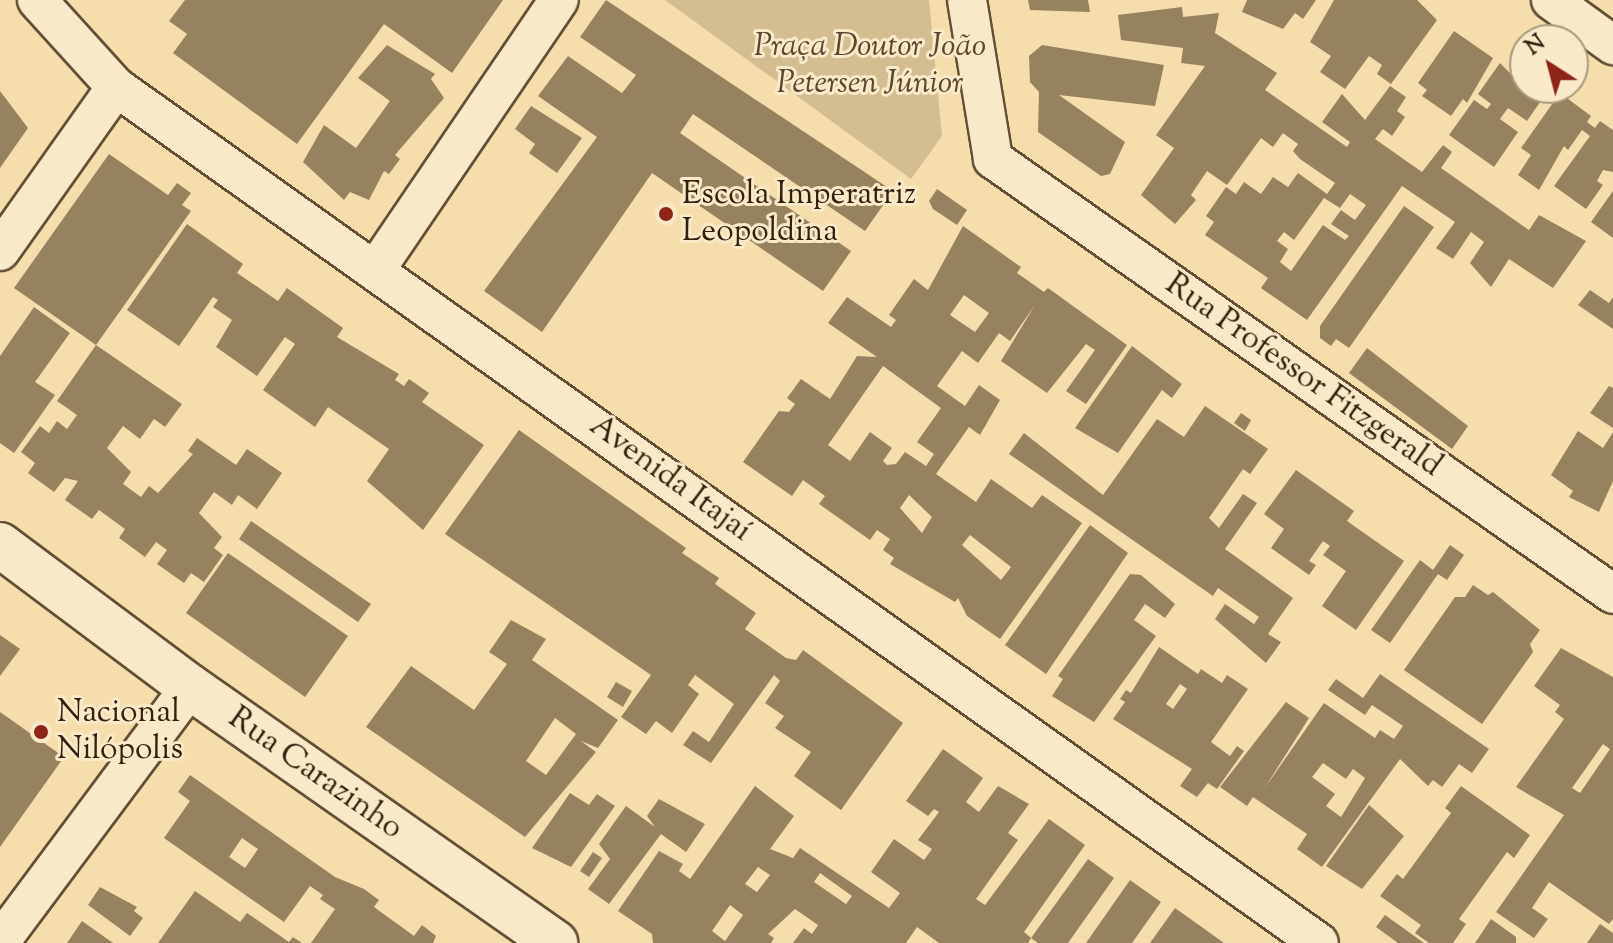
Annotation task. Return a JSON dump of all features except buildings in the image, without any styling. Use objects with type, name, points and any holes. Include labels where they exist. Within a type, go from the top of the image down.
[{"type":"street","name":"Avenida Itajaí","points":[[37,0],[116,87],[376,269],[1319,943]]},
{"type":"street","points":[[376,269],[559,0]]},
{"type":"street","name":"Rua Professor Fitzgerald","points":[[967,0],[993,159],[1613,594]]},
{"type":"street","points":[[1551,0],[1613,45]]},
{"type":"street","points":[[0,251],[116,87]]},
{"type":"street","name":"Rua Carazinho","points":[[0,545],[190,687],[555,943]]},
{"type":"street","points":[[0,942],[190,687]]},
{"type":"green space","name":"Praça Doutor João Petersen Júnior","points":[[665,0],[929,0],[942,136],[911,179]]},
{"type":"place","name":"Escola Imperatriz Leopoldina","points":[[666,214]]},
{"type":"place","name":"Nacional Nilópolis","points":[[41,732]]}]
